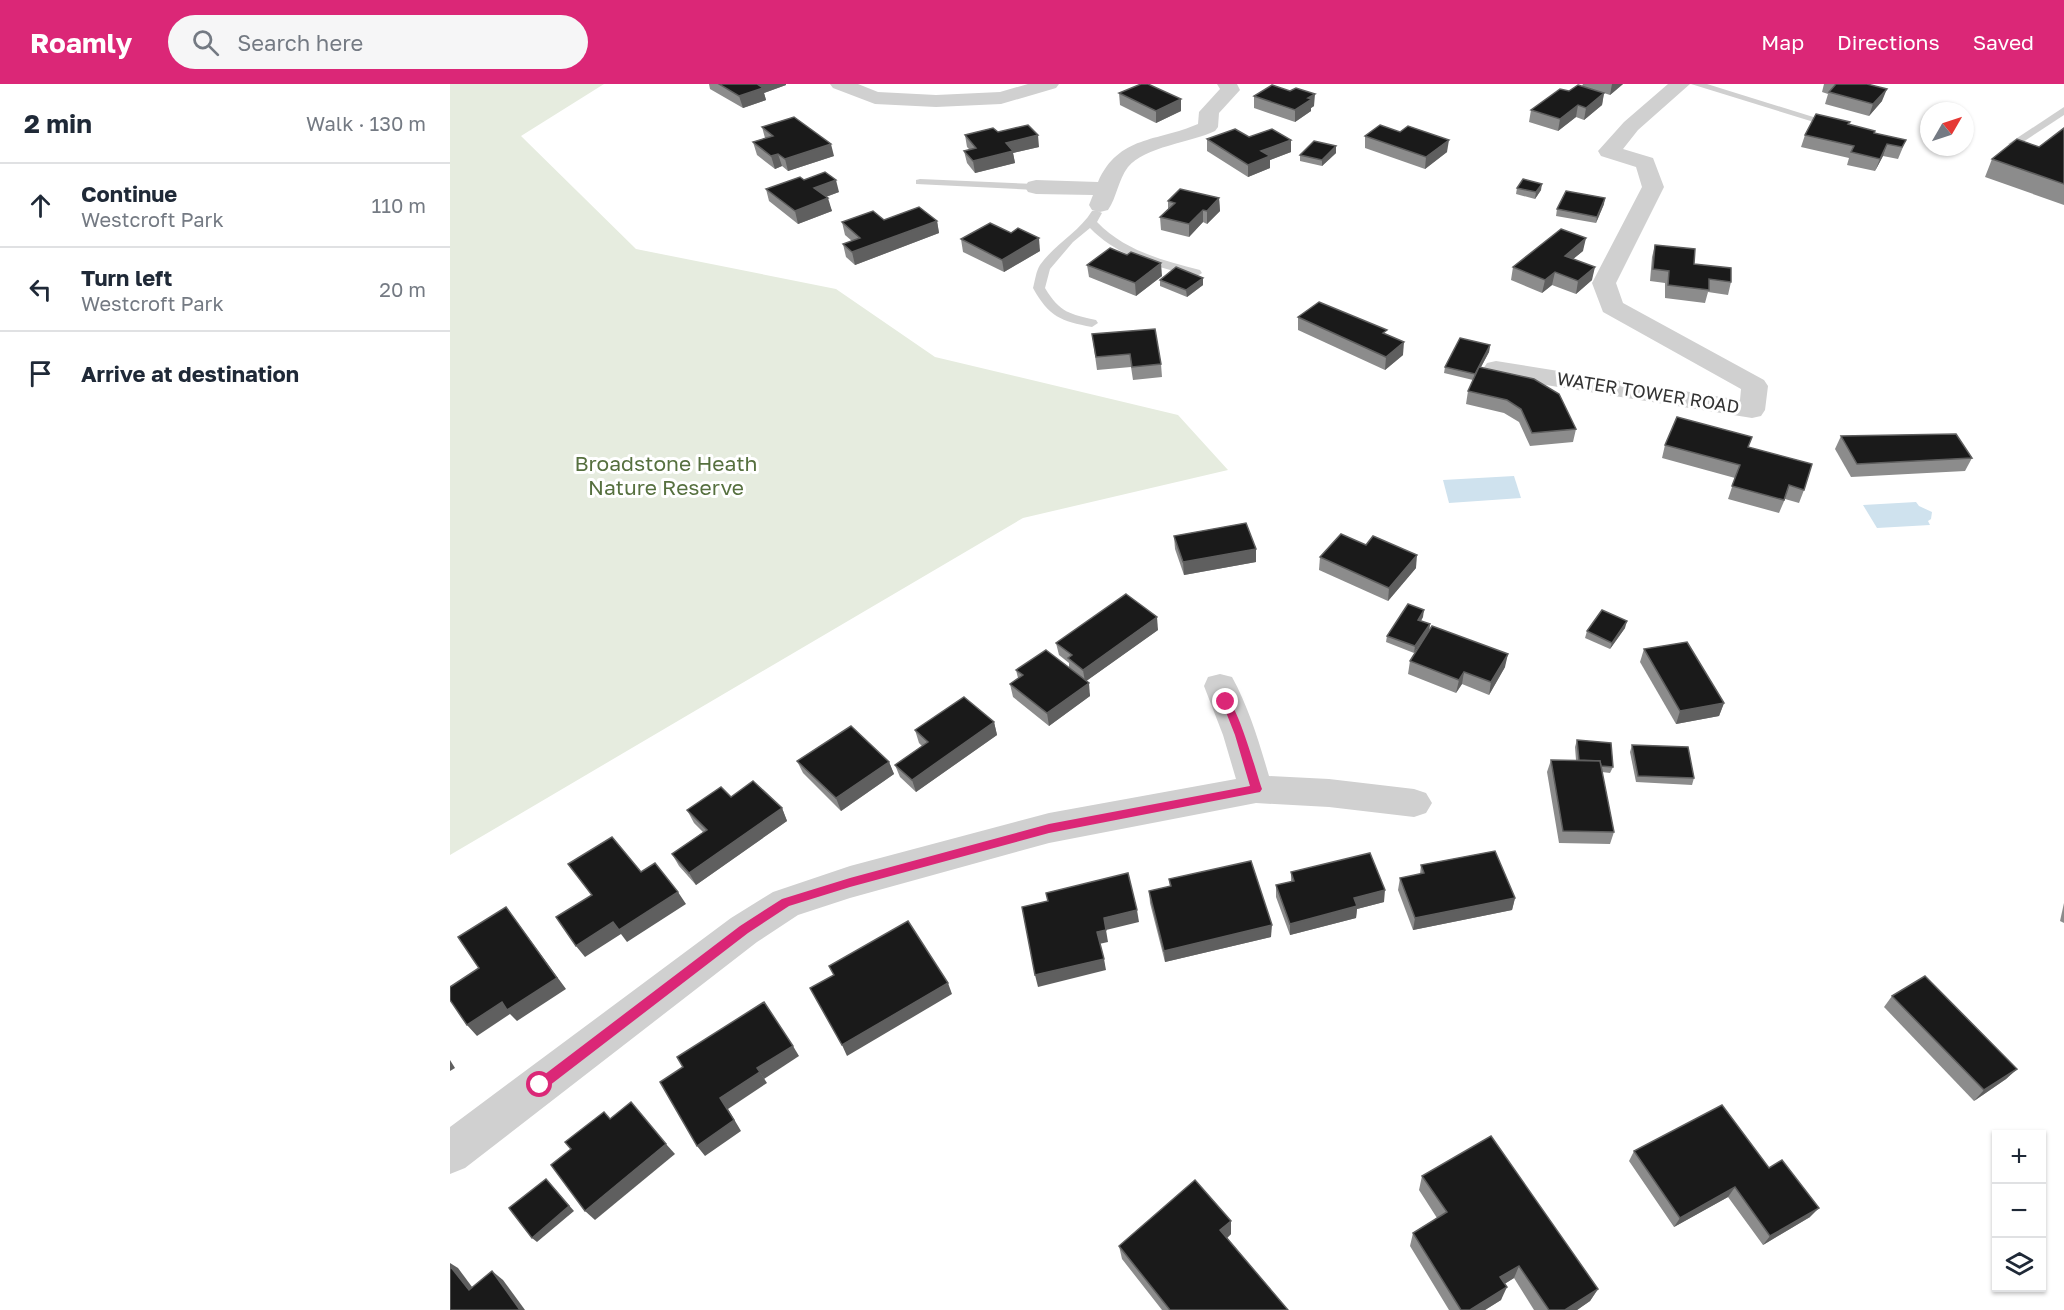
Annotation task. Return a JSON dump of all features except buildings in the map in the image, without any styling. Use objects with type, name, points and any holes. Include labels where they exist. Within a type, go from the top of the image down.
[{"type":"street","points":[[840,84],[875,98],[936,100],[1001,98],[1050,84]]},
{"type":"street","points":[[1036,187],[1100,205],[1119,163],[1161,141],[1208,127],[1209,112],[1230,90],[1227,84]]},
{"type":"street","name":"WATER TOWER ROAD","points":[[1496,369],[1752,410],[1755,386],[1612,307],[1604,283],[1653,187],[1645,163],[1609,151],[1630,126],[1680,84]]},
{"type":"street","points":[[1220,686],[1240,735],[1256,789]]},
{"type":"street","points":[[450,1153],[744,930],[786,903],[850,882],[1049,828],[1256,789],[1329,793],[1414,803]]},
{"type":"lane","points":[[1696,84],[1842,128]]},
{"type":"lane","points":[[2013,144],[2064,110]]},
{"type":"lane","points":[[920,182],[1036,187]]},
{"type":"lane","points":[[1100,205],[1103,236],[1132,254],[1196,273]]},
{"type":"lane","points":[[1092,323],[1071,319],[1050,308],[1039,288],[1044,268],[1100,205]]},
{"type":"green space","name":"Broadstone Heath Nature Reserve","points":[[450,84],[604,84],[521,136],[636,249],[836,289],[935,357],[1178,415],[1228,470],[1023,518],[450,855]]},
{"type":"water","points":[[1514,476],[1521,498],[1449,503],[1443,480]]},
{"type":"water","points":[[1916,502],[1919,506],[1932,512],[1931,519],[1928,521],[1930,525],[1877,528],[1863,505]]},
{"type":"route","points":[[540,1085],[744,930],[786,903],[850,882],[1049,828],[1256,789],[1240,735],[1226,702]]}]
